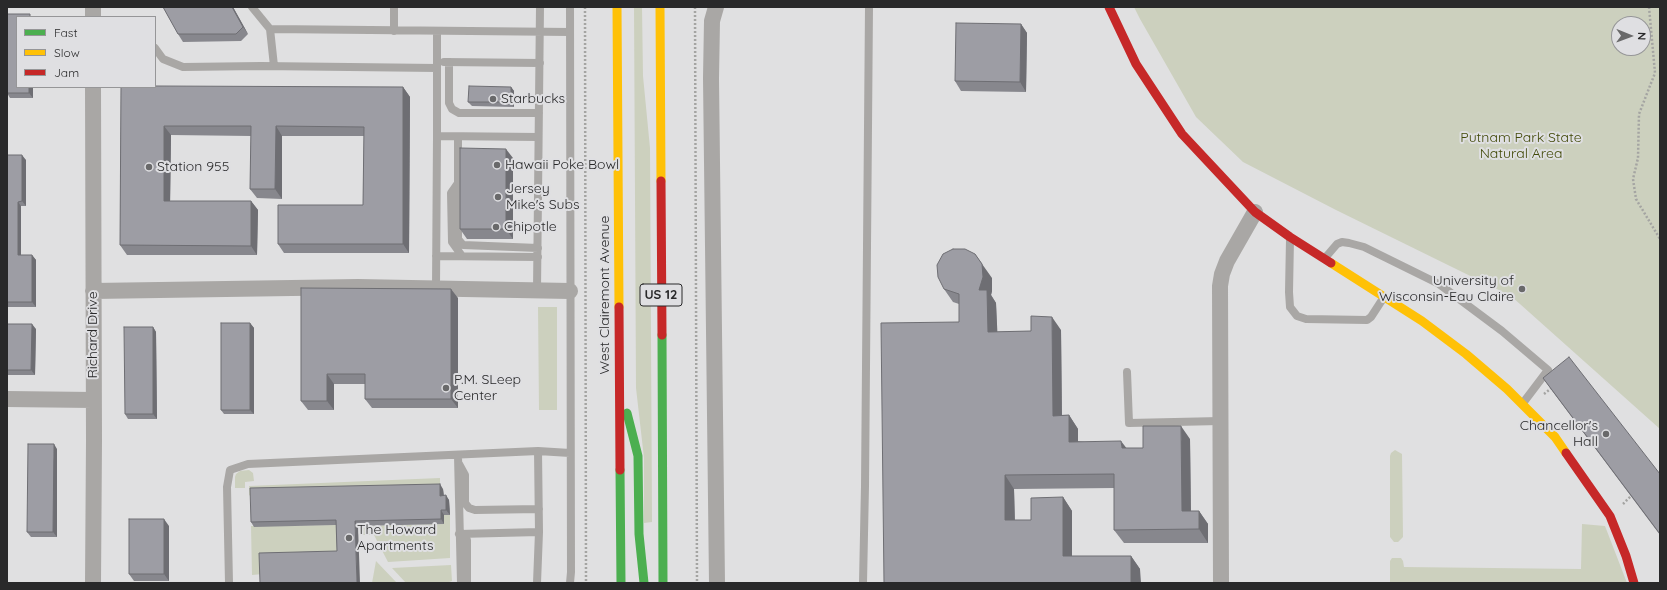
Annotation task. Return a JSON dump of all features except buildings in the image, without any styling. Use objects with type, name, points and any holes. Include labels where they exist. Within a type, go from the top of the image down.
[{"type":"main road","name":"West Clairemont Avenue","points":[[617,7],[621,583]]},
{"type":"main road","name":"US 12","points":[[660,7],[663,583]]},
{"type":"main road","points":[[1109,7],[1136,64],[1182,134],[1255,212],[1290,237],[1422,321],[1466,354],[1523,403],[1555,437],[1610,516],[1626,556],[1634,583]]},
{"type":"main road","points":[[652,96],[660,133]]},
{"type":"main road","points":[[619,385],[638,456],[639,534],[643,556],[644,583]]},
{"type":"street","points":[[716,7],[712,21],[711,78],[717,583]]},
{"type":"street","name":"Richard Drive","points":[[93,88],[93,583]]},
{"type":"street","points":[[1221,583],[1220,286],[1222,274],[1227,261],[1255,212]]},
{"type":"street","points":[[93,291],[294,287],[570,291]]},
{"type":"street","points":[[7,399],[93,400]]},
{"type":"lane","points":[[252,7],[270,29],[274,66]]},
{"type":"lane","points":[[394,7],[394,30]]},
{"type":"lane","points":[[537,290],[540,7]]},
{"type":"lane","points":[[570,7],[570,583]]},
{"type":"lane","points":[[863,583],[869,7]]},
{"type":"lane","points":[[270,29],[570,32]]},
{"type":"lane","points":[[436,288],[437,31]]},
{"type":"lane","points":[[156,49],[163,59],[183,67],[437,65],[449,62],[540,63]]},
{"type":"lane","points":[[449,62],[449,103],[452,109],[471,114],[539,113]]},
{"type":"lane","points":[[437,136],[538,137]]},
{"type":"lane","points":[[458,137],[458,239],[463,245],[538,252]]},
{"type":"lane","points":[[458,184],[451,193],[452,242],[462,256]]},
{"type":"lane","points":[[1290,237],[1288,292],[1290,307],[1297,316],[1306,319],[1367,320],[1372,317],[1384,297]]},
{"type":"lane","points":[[1325,258],[1337,244],[1348,242],[1364,247],[1439,284],[1502,331],[1548,370],[1523,403]]},
{"type":"lane","points":[[436,256],[538,252]]},
{"type":"lane","points":[[1127,372],[1129,423],[1220,421]]},
{"type":"lane","points":[[229,583],[227,487],[230,470],[248,464],[458,460],[538,451],[570,453]]},
{"type":"lane","points":[[537,583],[539,532],[538,451]]},
{"type":"lane","points":[[458,460],[465,475],[466,503],[469,508],[475,510],[539,509]]},
{"type":"lane","points":[[458,460],[461,583]]},
{"type":"lane","points":[[459,534],[539,532]]},
{"type":"lane","points":[[459,534],[467,540],[467,583]]},
{"type":"path","points":[[585,7],[586,583]]},
{"type":"path","points":[[694,7],[697,583]]},
{"type":"path","points":[[1649,7],[1655,73],[1639,114],[1638,158],[1633,179],[1636,199],[1660,240]]},
{"type":"path","points":[[1539,398],[1556,384]]},
{"type":"green space","points":[[634,7],[642,7],[643,76],[650,148],[652,522],[644,523],[644,458],[636,388]]},
{"type":"green space","name":"Putnam Park State Natural Area","points":[[1134,7],[1660,7],[1660,429],[1511,296],[1336,210],[1243,162],[1196,117]]},
{"type":"green space","points":[[538,307],[557,307],[557,410],[539,410]]},
{"type":"green space","points":[[1395,450],[1402,454],[1403,537],[1398,542],[1394,542],[1390,537],[1390,456]]},
{"type":"green space","points":[[249,470],[253,473],[254,481],[245,482],[245,488],[235,488],[236,474],[240,471]]},
{"type":"green space","points":[[440,478],[440,489],[254,499],[249,495],[249,486]]},
{"type":"green space","points":[[444,515],[450,515],[450,558],[388,562],[374,535],[359,535],[359,526],[444,524]]},
{"type":"green space","points":[[1582,524],[1605,526],[1627,583],[1390,583],[1390,561],[1392,558],[1401,558],[1404,567],[1581,569]]},
{"type":"green space","points":[[339,525],[340,556],[263,574],[252,575],[251,526]]},
{"type":"green space","points":[[376,561],[397,583],[372,583]]},
{"type":"green space","points":[[451,565],[452,581],[446,583],[406,583],[392,568]]},
{"type":"traffic: fast","points":[[662,335],[663,583]]},
{"type":"traffic: fast","points":[[627,413],[638,456],[639,534],[644,583]]},
{"type":"traffic: fast","points":[[620,470],[621,583]]},
{"type":"traffic: slow","points":[[617,7],[619,307]]},
{"type":"traffic: slow","points":[[660,7],[661,181]]},
{"type":"traffic: slow","points":[[1331,263],[1422,321],[1466,354],[1507,389],[1555,437],[1566,453]]},
{"type":"traffic: jam","points":[[1109,7],[1136,64],[1182,134],[1255,212],[1290,237],[1331,263]]},
{"type":"traffic: jam","points":[[661,181],[662,335]]},
{"type":"traffic: jam","points":[[619,307],[620,470]]},
{"type":"traffic: jam","points":[[1566,453],[1610,516],[1626,556],[1634,583]]},
{"type":"place","name":"Starbucks","points":[[493,99]]},
{"type":"place","name":"Hawaii Poke Bowl","points":[[497,165]]},
{"type":"place","name":"Station 955","points":[[149,167]]},
{"type":"place","name":"Jersey Mike's Subs","points":[[498,197]]},
{"type":"place","name":"Chipotle","points":[[496,227]]},
{"type":"place","name":"University of Wisconsin-Eau Claire","points":[[1522,289]]},
{"type":"place","name":"P.M. SLeep Center","points":[[446,388]]},
{"type":"place","name":"Chancellor's Hall","points":[[1606,434]]},
{"type":"place","name":"The Howard Apartments","points":[[349,538]]}]
